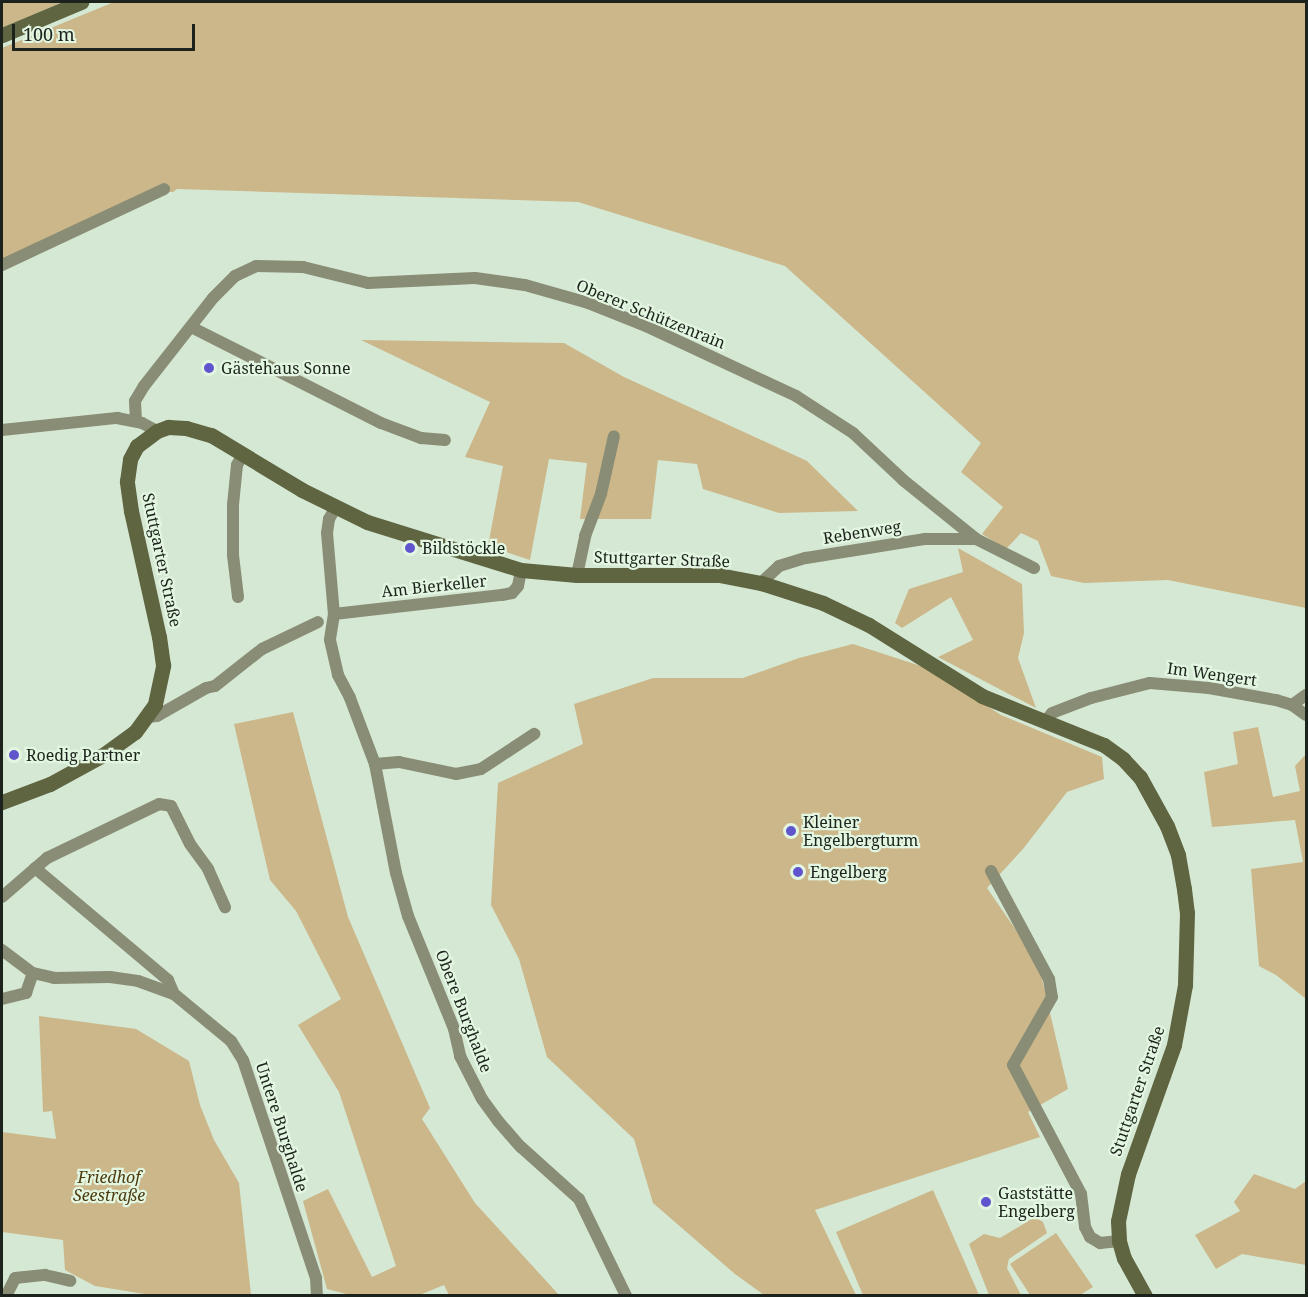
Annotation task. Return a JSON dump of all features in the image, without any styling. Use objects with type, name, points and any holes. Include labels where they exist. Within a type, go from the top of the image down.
[{"type":"main road","points":[[2,35],[81,2]]},
{"type":"main road","name":"Stuttgarter Straße","points":[[2,802],[50,784],[103,755],[135,732],[148,717],[160,687],[163,665],[127,481],[130,459],[137,446],[157,431],[168,427],[186,428],[211,435],[336,507],[403,534],[522,570],[577,575],[719,575],[761,583],[823,603],[869,625],[982,696],[1104,745],[1123,759],[1140,777],[1167,826],[1178,855],[1183,878],[1187,948],[1180,1020],[1170,1057],[1128,1174],[1119,1210],[1119,1241],[1124,1258],[1145,1296]]},
{"type":"street","points":[[2,266],[164,189]]},
{"type":"street","name":"Oberer Schützenrain","points":[[136,421],[135,401],[144,386],[213,298],[235,276],[256,266],[303,267],[368,283],[475,278],[525,285],[588,303],[646,326],[796,396],[853,433],[903,480],[976,539],[1034,568]]},
{"type":"street","points":[[191,327],[381,423],[421,438],[445,440]]},
{"type":"street","points":[[2,430],[117,418],[136,421],[157,431]]},
{"type":"street","points":[[577,575],[585,536],[601,494],[614,436]]},
{"type":"street","points":[[238,597],[233,555],[233,505],[237,465],[243,454]]},
{"type":"street","name":"Obere Burghalde","points":[[336,507],[329,519],[327,533],[334,614],[330,639],[338,675],[350,698],[375,764],[396,873],[408,916],[454,1029],[460,1056],[482,1099],[521,1147],[579,1199],[626,1296]]},
{"type":"street","name":"Rebenweg","points":[[761,583],[779,566],[806,558],[925,539],[976,539]]},
{"type":"street","name":"Am Bierkeller","points":[[334,614],[512,593],[518,586],[522,570]]},
{"type":"street","points":[[148,717],[157,716],[206,688],[215,686],[262,649],[318,622]]},
{"type":"street","name":"Im Wengert","points":[[1045,722],[1052,713],[1091,698],[1150,683],[1209,688],[1292,705],[1306,715]]},
{"type":"street","points":[[1292,705],[1306,695]]},
{"type":"street","points":[[375,764],[399,762],[456,774],[464,773],[481,769],[534,734]]},
{"type":"street","points":[[2,897],[35,868],[67,848],[159,804],[171,806],[190,844],[208,869],[225,907]]},
{"type":"street","name":"Untere Burghalde","points":[[35,868],[168,980],[174,994]]},
{"type":"street","points":[[991,871],[1049,979],[1052,997],[1013,1065],[1081,1194],[1085,1227],[1090,1237],[1100,1243],[1119,1241]]},
{"type":"street","name":"Untere Burghalde","points":[[2,950],[33,973],[54,978],[110,977],[138,981],[174,994],[216,1026],[231,1041],[243,1060],[316,1278],[317,1296]]},
{"type":"street","points":[[2,999],[26,993],[33,973]]},
{"type":"street","points":[[6,1296],[15,1278],[45,1275],[70,1281]]},
{"type":"green space","points":[[2,2],[63,2],[2,28]]},
{"type":"green space","points":[[114,2],[1306,2],[1306,608],[1168,580],[1084,583],[1051,576],[1038,541],[1021,533],[1006,549],[982,534],[1003,507],[961,472],[981,443],[785,266],[578,202],[177,189],[173,192],[159,192],[2,259],[2,48]]},
{"type":"green space","points":[[361,340],[564,343],[624,377],[807,461],[858,511],[779,513],[703,489],[697,464],[658,460],[651,519],[580,519],[587,463],[549,459],[530,560],[488,546],[503,466],[465,457],[490,402]]},
{"type":"green space","points":[[958,548],[1022,584],[1024,633],[1018,658],[1036,708],[938,657],[973,640],[951,597],[902,628],[895,623],[909,589],[963,572]]},
{"type":"green space","points":[[853,644],[930,669],[1001,715],[1102,757],[1104,779],[1067,792],[1023,849],[987,888],[1038,962],[1068,1089],[1028,1112],[1040,1137],[815,1210],[856,1295],[764,1295],[735,1274],[653,1203],[634,1139],[547,1057],[519,959],[491,905],[498,783],[583,744],[574,704],[653,678],[743,678],[799,658]]},
{"type":"green space","points":[[293,712],[348,917],[430,1108],[422,1119],[475,1203],[559,1295],[449,1295],[444,1285],[417,1296],[350,1295],[327,1289],[303,1201],[328,1189],[372,1277],[396,1266],[339,1092],[298,1025],[341,999],[296,911],[270,880],[234,724]]},
{"type":"green space","points":[[1258,727],[1273,797],[1300,791],[1295,766],[1306,754],[1306,999],[1276,975],[1259,966],[1251,869],[1303,862],[1295,820],[1212,827],[1204,772],[1238,764],[1233,732]]},
{"type":"green space","name":"Friedhof Seestraße","points":[[39,1016],[136,1029],[189,1061],[200,1105],[214,1140],[239,1183],[251,1295],[151,1295],[95,1286],[65,1270],[63,1240],[2,1232],[2,1132],[56,1139],[52,1111],[43,1112]]},
{"type":"green space","points":[[1254,1174],[1295,1189],[1306,1181],[1306,1265],[1242,1254],[1216,1269],[1195,1235],[1240,1211],[1234,1202]]},
{"type":"green space","points":[[933,1190],[979,1295],[863,1295],[836,1232]]},
{"type":"green space","points":[[1035,1217],[1043,1222],[1047,1233],[1009,1259],[1007,1268],[1021,1295],[989,1295],[969,1244],[984,1234],[1000,1238]]},
{"type":"green space","points":[[1056,1233],[1093,1287],[1080,1295],[1030,1295],[1010,1264]]},
{"type":"place","name":"Gästehaus Sonne","points":[[209,368]]},
{"type":"place","name":"Bildstöckle","points":[[410,548]]},
{"type":"place","name":"Roedig Partner","points":[[14,755]]},
{"type":"place","name":"Kleiner Engelbergturm","points":[[791,831]]},
{"type":"place","name":"Engelberg","points":[[798,872]]},
{"type":"place","name":"Gaststätte Engelberg","points":[[986,1202]]}]
